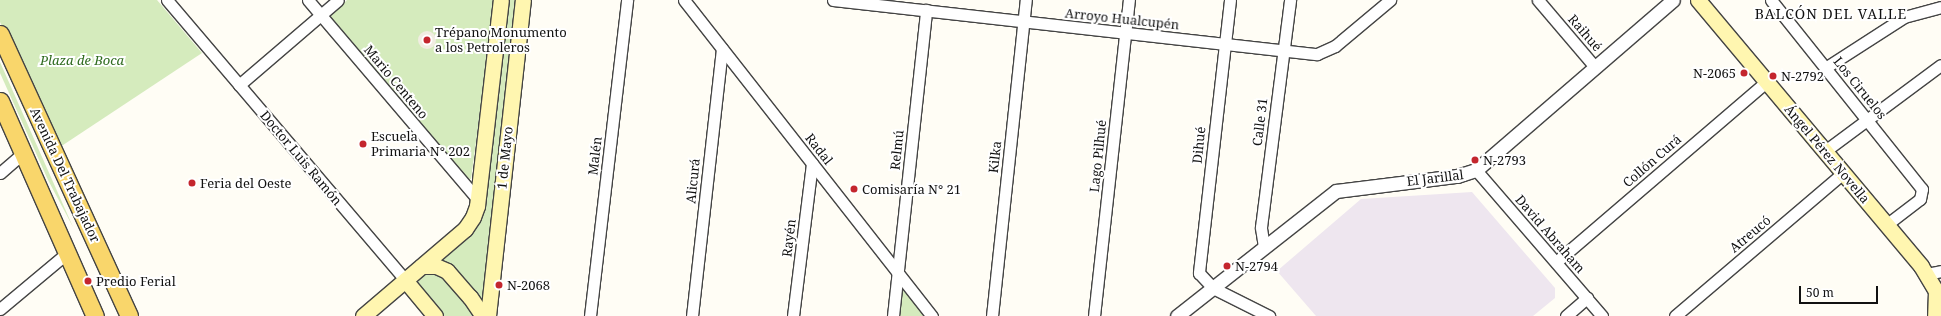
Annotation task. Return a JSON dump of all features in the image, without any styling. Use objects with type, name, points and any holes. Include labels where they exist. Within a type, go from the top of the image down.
[{"type":"main road","name":"1 de Mayo","points":[[363,316],[470,223],[478,200],[501,0]]},
{"type":"main road","name":"1 de Mayo","points":[[488,316],[523,0]]},
{"type":"main road","name":"Ángel Pérez Novella","points":[[1698,0],[1886,225],[1934,273],[1936,316]]},
{"type":"main road","name":"Avenida Del Trabajador","points":[[0,34],[129,316]]},
{"type":"main road","points":[[0,100],[95,316]]},
{"type":"main road","points":[[422,266],[436,266],[447,271],[475,303],[483,316]]},
{"type":"main road","name":"Doctor Luis Ramón","points":[[405,280],[435,316]]},
{"type":"street","name":"Doctor Luis Ramón","points":[[167,0],[405,280]]},
{"type":"street","name":"Mario Centeno","points":[[308,0],[478,200]]},
{"type":"street","points":[[239,85],[338,0]]},
{"type":"street","name":"Malén","points":[[590,316],[628,0]]},
{"type":"street","name":"Radal","points":[[684,0],[932,316]]},
{"type":"street","name":"Arroyo Hualcupén","points":[[833,0],[1317,54],[1329,50],[1390,0]]},
{"type":"street","name":"Kilka","points":[[992,316],[1026,0]]},
{"type":"street","name":"Lago Pilhué","points":[[1094,316],[1129,0]]},
{"type":"street","name":"Dihué","points":[[1212,288],[1201,277],[1199,268],[1230,0]]},
{"type":"street","name":"Calle 31","points":[[1264,247],[1261,227],[1290,0]]},
{"type":"street","name":"Raihué","points":[[1538,0],[1595,67]]},
{"type":"street","name":"El Jarillal","points":[[1177,316],[1336,191],[1463,176],[1476,170],[1673,0]]},
{"type":"street","name":"Los Ciruelos","points":[[1771,0],[1920,185],[1922,196],[1886,225]]},
{"type":"street","points":[[1825,68],[1904,17],[1941,7]]},
{"type":"street","name":"Relmú","points":[[893,316],[926,10]]},
{"type":"street","name":"Alicurá","points":[[692,316],[722,49]]},
{"type":"street","points":[[1825,151],[1941,65]]},
{"type":"street","name":"Collón Curá","points":[[1556,262],[1766,82]]},
{"type":"street","points":[[0,173],[23,153]]},
{"type":"street","name":"Rayén","points":[[793,316],[812,163]]},
{"type":"street","name":"David Abraham","points":[[1476,170],[1602,316]]},
{"type":"street","name":"Atreucó","points":[[1675,316],[1843,173]]},
{"type":"street","points":[[0,309],[67,253]]},
{"type":"street","points":[[1212,288],[1269,316]]},
{"type":"street","points":[[1566,316],[1587,298]]},
{"type":"shaded area","points":[[427,31],[433,34],[436,40],[433,46],[427,49],[421,46],[418,40],[421,34]]},
{"type":"shaded area","points":[[1472,192],[1555,288],[1555,298],[1533,316],[1316,316],[1277,271],[1361,199]]},
{"type":"green space","name":"Plaza de Boca","points":[[0,0],[157,0],[202,53],[57,149],[0,22]]},
{"type":"green space","points":[[347,0],[495,0],[471,179],[466,178],[330,17]]},
{"type":"green space","points":[[506,0],[516,0],[483,302],[438,260],[473,230],[479,220]]},
{"type":"green space","points":[[0,62],[73,227],[48,180],[0,73]]},
{"type":"green space","points":[[436,271],[469,304],[472,316],[444,316],[417,285],[422,272]]},
{"type":"green space","points":[[904,289],[925,316],[898,316],[901,290]]},
{"type":"place","name":"Trépano Monumento a los Petroleros","points":[[427,40]]},
{"type":"place","name":"N-2065","points":[[1744,73]]},
{"type":"place","name":"N-2792","points":[[1773,76]]},
{"type":"place","name":"Escuela Primaria N° 202","points":[[363,144]]},
{"type":"place","name":"N-2793","points":[[1475,160]]},
{"type":"place","name":"Feria del Oeste","points":[[192,183]]},
{"type":"place","name":"Comisaría N° 21","points":[[854,189]]},
{"type":"place","name":"N-2794","points":[[1227,266]]},
{"type":"place","name":"Predio Ferial","points":[[88,281]]},
{"type":"place","name":"N-2068","points":[[499,285]]},
{"type":"district","name":"BALCÓN DEL VALLE","points":[[1831,14]]}]
